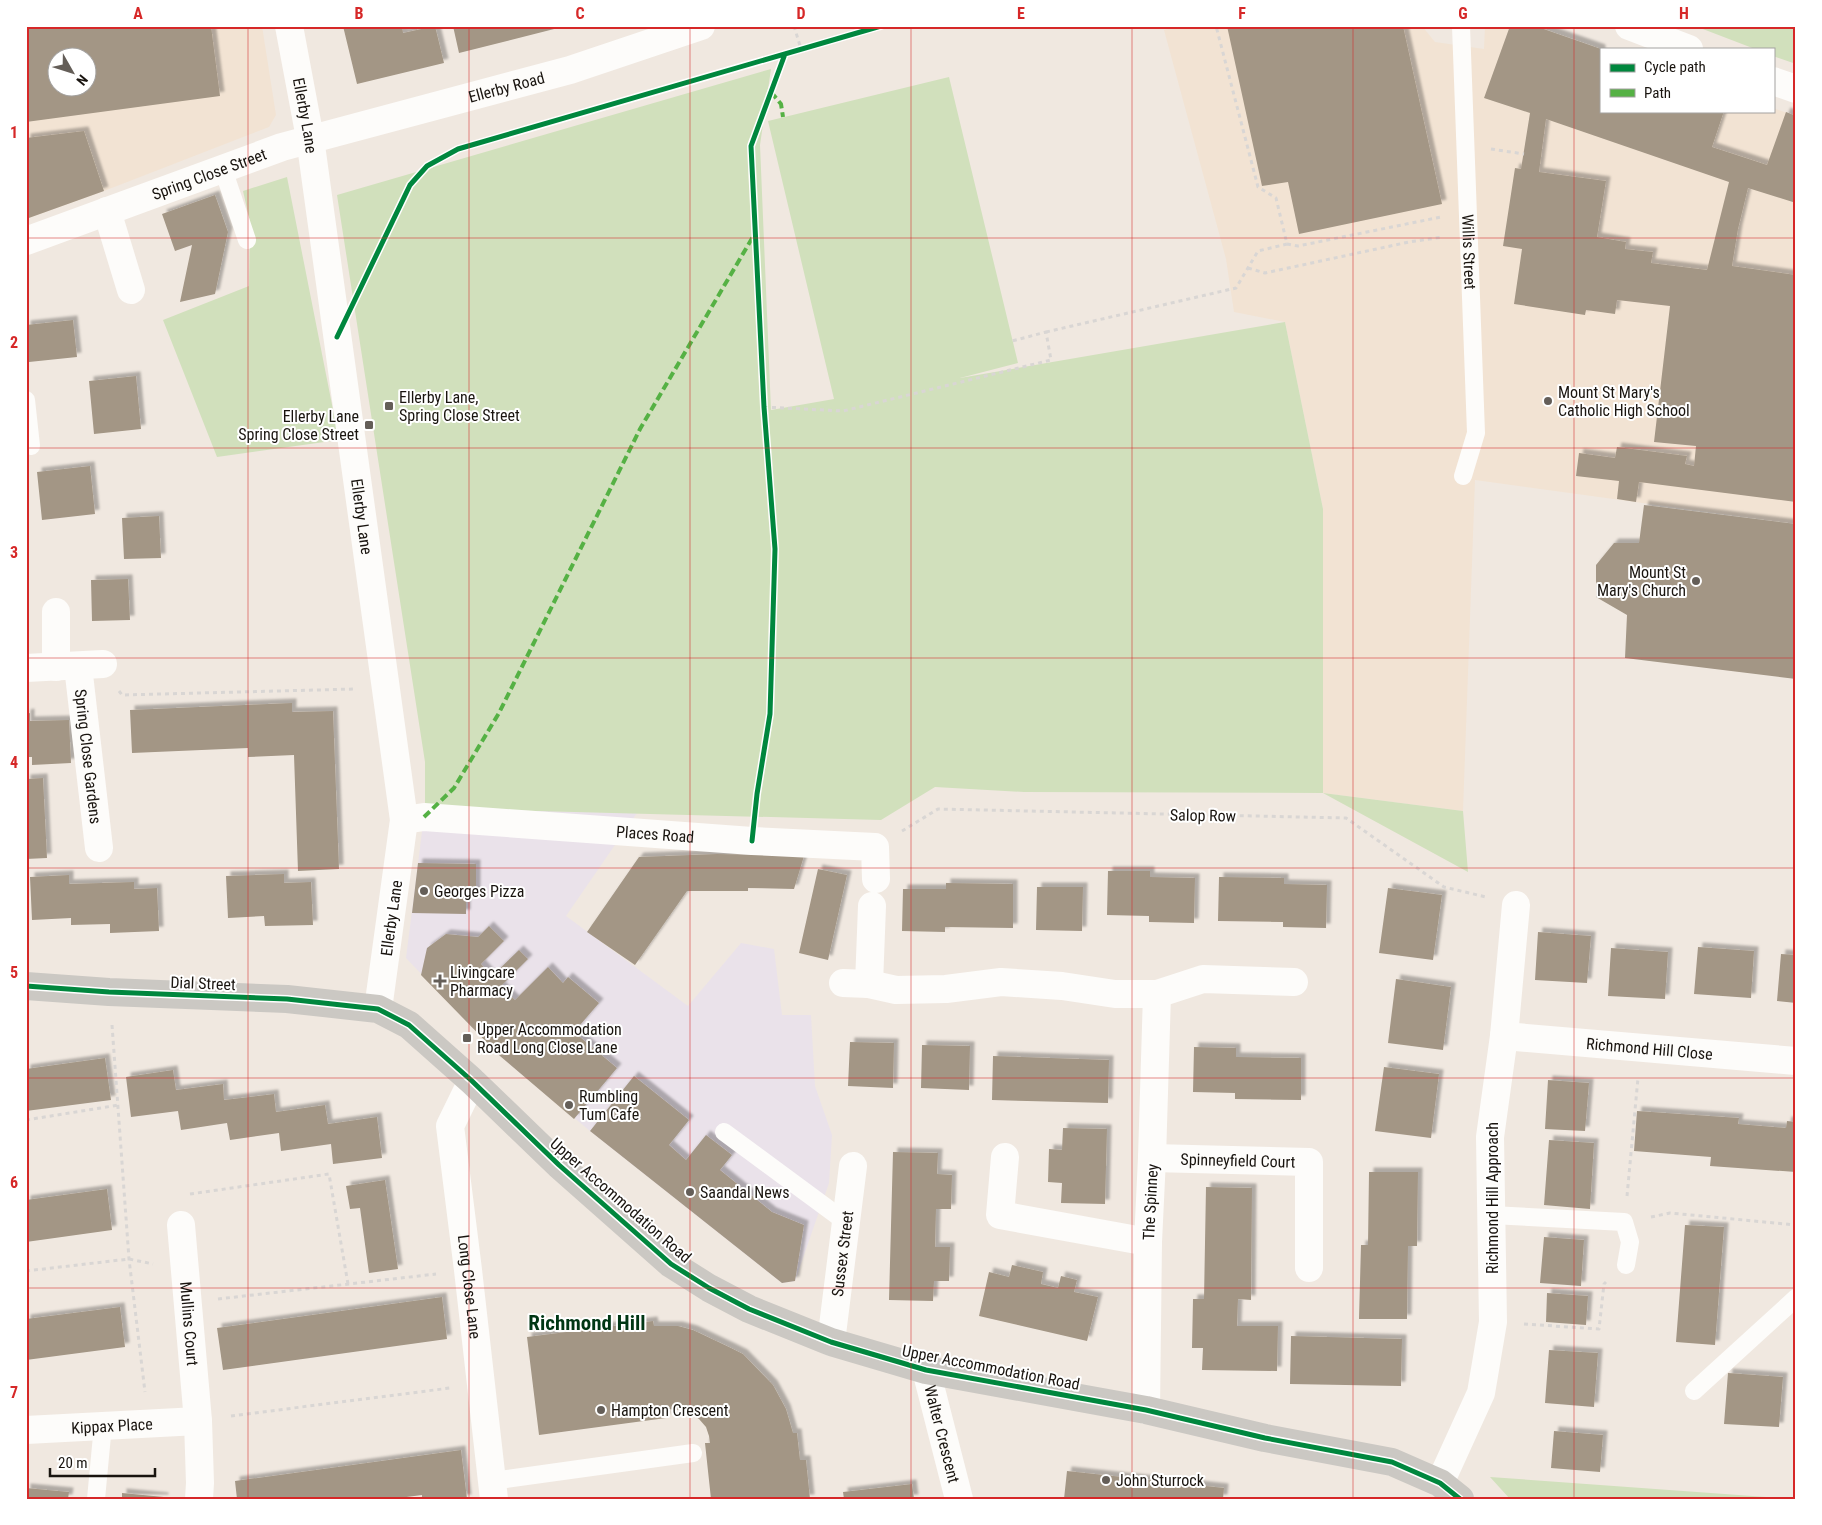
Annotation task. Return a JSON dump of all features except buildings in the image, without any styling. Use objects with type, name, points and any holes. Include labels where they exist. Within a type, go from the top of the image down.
[{"type":"street","name":"Ellerby Lane","points":[[289,26],[310,138],[404,820],[378,1009]]},
{"type":"street","name":"Ellerby Road","points":[[310,138],[570,70],[701,26]]},
{"type":"street","points":[[1629,26],[1686,48]]},
{"type":"street","points":[[1774,81],[1796,89]]},
{"type":"street","name":"Spring Close Street","points":[[26,242],[223,168],[310,138]]},
{"type":"street","points":[[107,211],[131,290]]},
{"type":"street","name":"Spring Close Gardens","points":[[56,612],[79,666],[99,848]]},
{"type":"street","points":[[26,668],[79,666]]},
{"type":"street","name":"Places Road","points":[[404,820],[424,817],[752,841],[875,847]]},
{"type":"street","points":[[875,847],[876,879]]},
{"type":"street","name":"Richmond Hill Approach","points":[[1450,1491],[1482,1393],[1493,1322],[1490,1137],[1504,1036],[1516,905]]},
{"type":"street","points":[[872,906],[856,984],[896,990],[946,989],[1001,982],[1062,986],[1115,994],[1157,994],[1202,979],[1294,982]]},
{"type":"street","name":"Dial Street","points":[[26,986],[109,992],[287,999],[378,1009]]},
{"type":"street","name":"The Spinney","points":[[1146,1410],[1148,1242],[1157,994]]},
{"type":"street","name":"Upper Accommodation Road","points":[[378,1009],[409,1025],[472,1081],[559,1165],[670,1264],[709,1288],[749,1309],[831,1342],[926,1370],[1146,1410],[1265,1438],[1392,1462],[1450,1491]]},
{"type":"street","name":"Richmond Hill Close","points":[[1504,1036],[1796,1062]]},
{"type":"street","name":"Long Close Lane","points":[[472,1081],[450,1126],[493,1490]]},
{"type":"street","points":[[1005,1157],[1000,1215],[1148,1242]]},
{"type":"street","name":"Spinneyfield Court","points":[[1152,1158],[1309,1162],[1309,1268]]},
{"type":"street","name":"Sussex Street","points":[[831,1342],[852,1166]]},
{"type":"street","name":"Mullins Court","points":[[181,1225],[198,1420],[199,1499]]},
{"type":"street","name":"Walter Crescent","points":[[926,1370],[959,1499]]},
{"type":"street","name":"Kippax Place","points":[[26,1430],[198,1420]]},
{"type":"lane","name":"Willis Street","points":[[1461,26],[1476,433],[1463,476]]},
{"type":"lane","points":[[223,168],[247,240]]},
{"type":"lane","points":[[26,400],[30,446]]},
{"type":"lane","points":[[724,1132],[846,1222]]},
{"type":"lane","points":[[1491,1214],[1624,1222],[1630,1242],[1626,1265]]},
{"type":"lane","points":[[1694,1392],[1796,1298]]},
{"type":"lane","points":[[96,1499],[102,1425]]},
{"type":"lane","points":[[493,1490],[693,1453]]},
{"type":"path","points":[[794,26],[801,49]]},
{"type":"path","points":[[362,283],[410,185],[427,166],[458,149],[881,26]]},
{"type":"path","points":[[1216,26],[1258,188],[1276,198],[1287,244]]},
{"type":"path","points":[[752,841],[757,794],[770,714],[775,549],[764,407],[751,146],[785,54]]},
{"type":"path","points":[[1012,341],[1236,288],[1258,251],[1287,244],[1298,246],[1444,216]]},
{"type":"path","points":[[1248,268],[1265,273],[1409,242],[1468,232]]},
{"type":"path","points":[[764,407],[843,411],[1051,360],[1046,332]]},
{"type":"path","points":[[79,666],[122,695],[385,689]]},
{"type":"path","points":[[109,992],[129,1258],[149,1423]]},
{"type":"path","points":[[1642,1048],[1624,1222],[1670,1213],[1796,1225]]},
{"type":"path","points":[[26,1120],[119,1105]]},
{"type":"path","points":[[181,1225],[180,1196],[329,1174],[348,1284]]},
{"type":"path","points":[[26,1271],[129,1258],[185,1271],[212,1300],[468,1270]]},
{"type":"path","points":[[1493,1322],[1599,1329],[1604,1284],[1626,1265]]},
{"type":"path","points":[[198,1420],[481,1384]]},
{"type":"shaded area","points":[[26,26],[262,26],[276,115],[269,127],[26,219]]},
{"type":"shaded area","name":"Mount St Mary's Catholic High School","points":[[1179,26],[1422,26],[1435,42],[1484,49],[1485,26],[1535,26],[1600,112],[1774,112],[1774,108],[1796,116],[1796,524],[1475,480],[1463,811],[1323,793],[1323,509],[1285,322],[1234,312],[1226,259],[1164,30]]},
{"type":"shaded area","points":[[425,808],[637,813],[566,916],[688,1006],[741,943],[774,949],[782,1015],[811,1015],[815,1086],[832,1135],[829,1183],[795,1281],[782,1283],[590,1131],[500,1056],[406,958]]},
{"type":"green space","points":[[1695,26],[1796,26],[1796,64],[1774,56],[1774,48],[1752,48]]},
{"type":"green space","points":[[771,69],[760,145],[771,410],[834,399],[768,121],[949,77],[1018,363],[960,378],[1285,322],[1323,509],[1323,793],[1024,792],[935,787],[881,820],[425,808],[425,762],[337,195]]},
{"type":"green space","points":[[287,177],[339,440],[217,457],[163,320],[249,286],[250,222],[243,191]]},
{"type":"green space","points":[[1323,793],[1463,811],[1468,872]]},
{"type":"green space","points":[[1490,1477],[1795,1499],[1510,1499]]},
{"type":"marked path","points":[[771,92],[781,104],[783,117]]},
{"type":"marked path","points":[[424,817],[454,788],[499,713],[640,429],[754,235]]},
{"type":"cycle path","points":[[337,337],[410,185],[427,166],[458,149],[881,26]]},
{"type":"cycle path","points":[[752,841],[757,794],[770,714],[775,549],[764,407],[751,146],[785,54]]},
{"type":"cycle path","points":[[26,986],[109,992],[287,999],[378,1009],[409,1025],[472,1081],[559,1165],[671,1264],[709,1288],[749,1309],[831,1342],[926,1370],[1146,1410],[1265,1438],[1392,1462],[1440,1483],[1460,1499]]},
{"type":"place","name":"Mount St Mary's Catholic High School","points":[[1548,401]]},
{"type":"place","name":"Ellerby Lane, Spring Close Street","points":[[389,406]]},
{"type":"place","name":"Ellerby Lane Spring Close Street","points":[[369,425]]},
{"type":"place","name":"Mount St Mary's Church","points":[[1696,581]]},
{"type":"place","name":"Georges Pizza","points":[[424,891]]},
{"type":"place","name":"Livingcare Pharmacy","points":[[440,981]]},
{"type":"place","name":"Upper Accommodation Road Long Close Lane","points":[[467,1038]]},
{"type":"place","name":"Rumbling Tum Cafe","points":[[569,1105]]},
{"type":"place","name":"Saandal News","points":[[690,1192]]},
{"type":"place","name":"Hampton Crescent","points":[[601,1410]]},
{"type":"place","name":"John Sturrock","points":[[1106,1480]]},
{"type":"district","name":"Richmond Hill","points":[[587,1323]]}]
